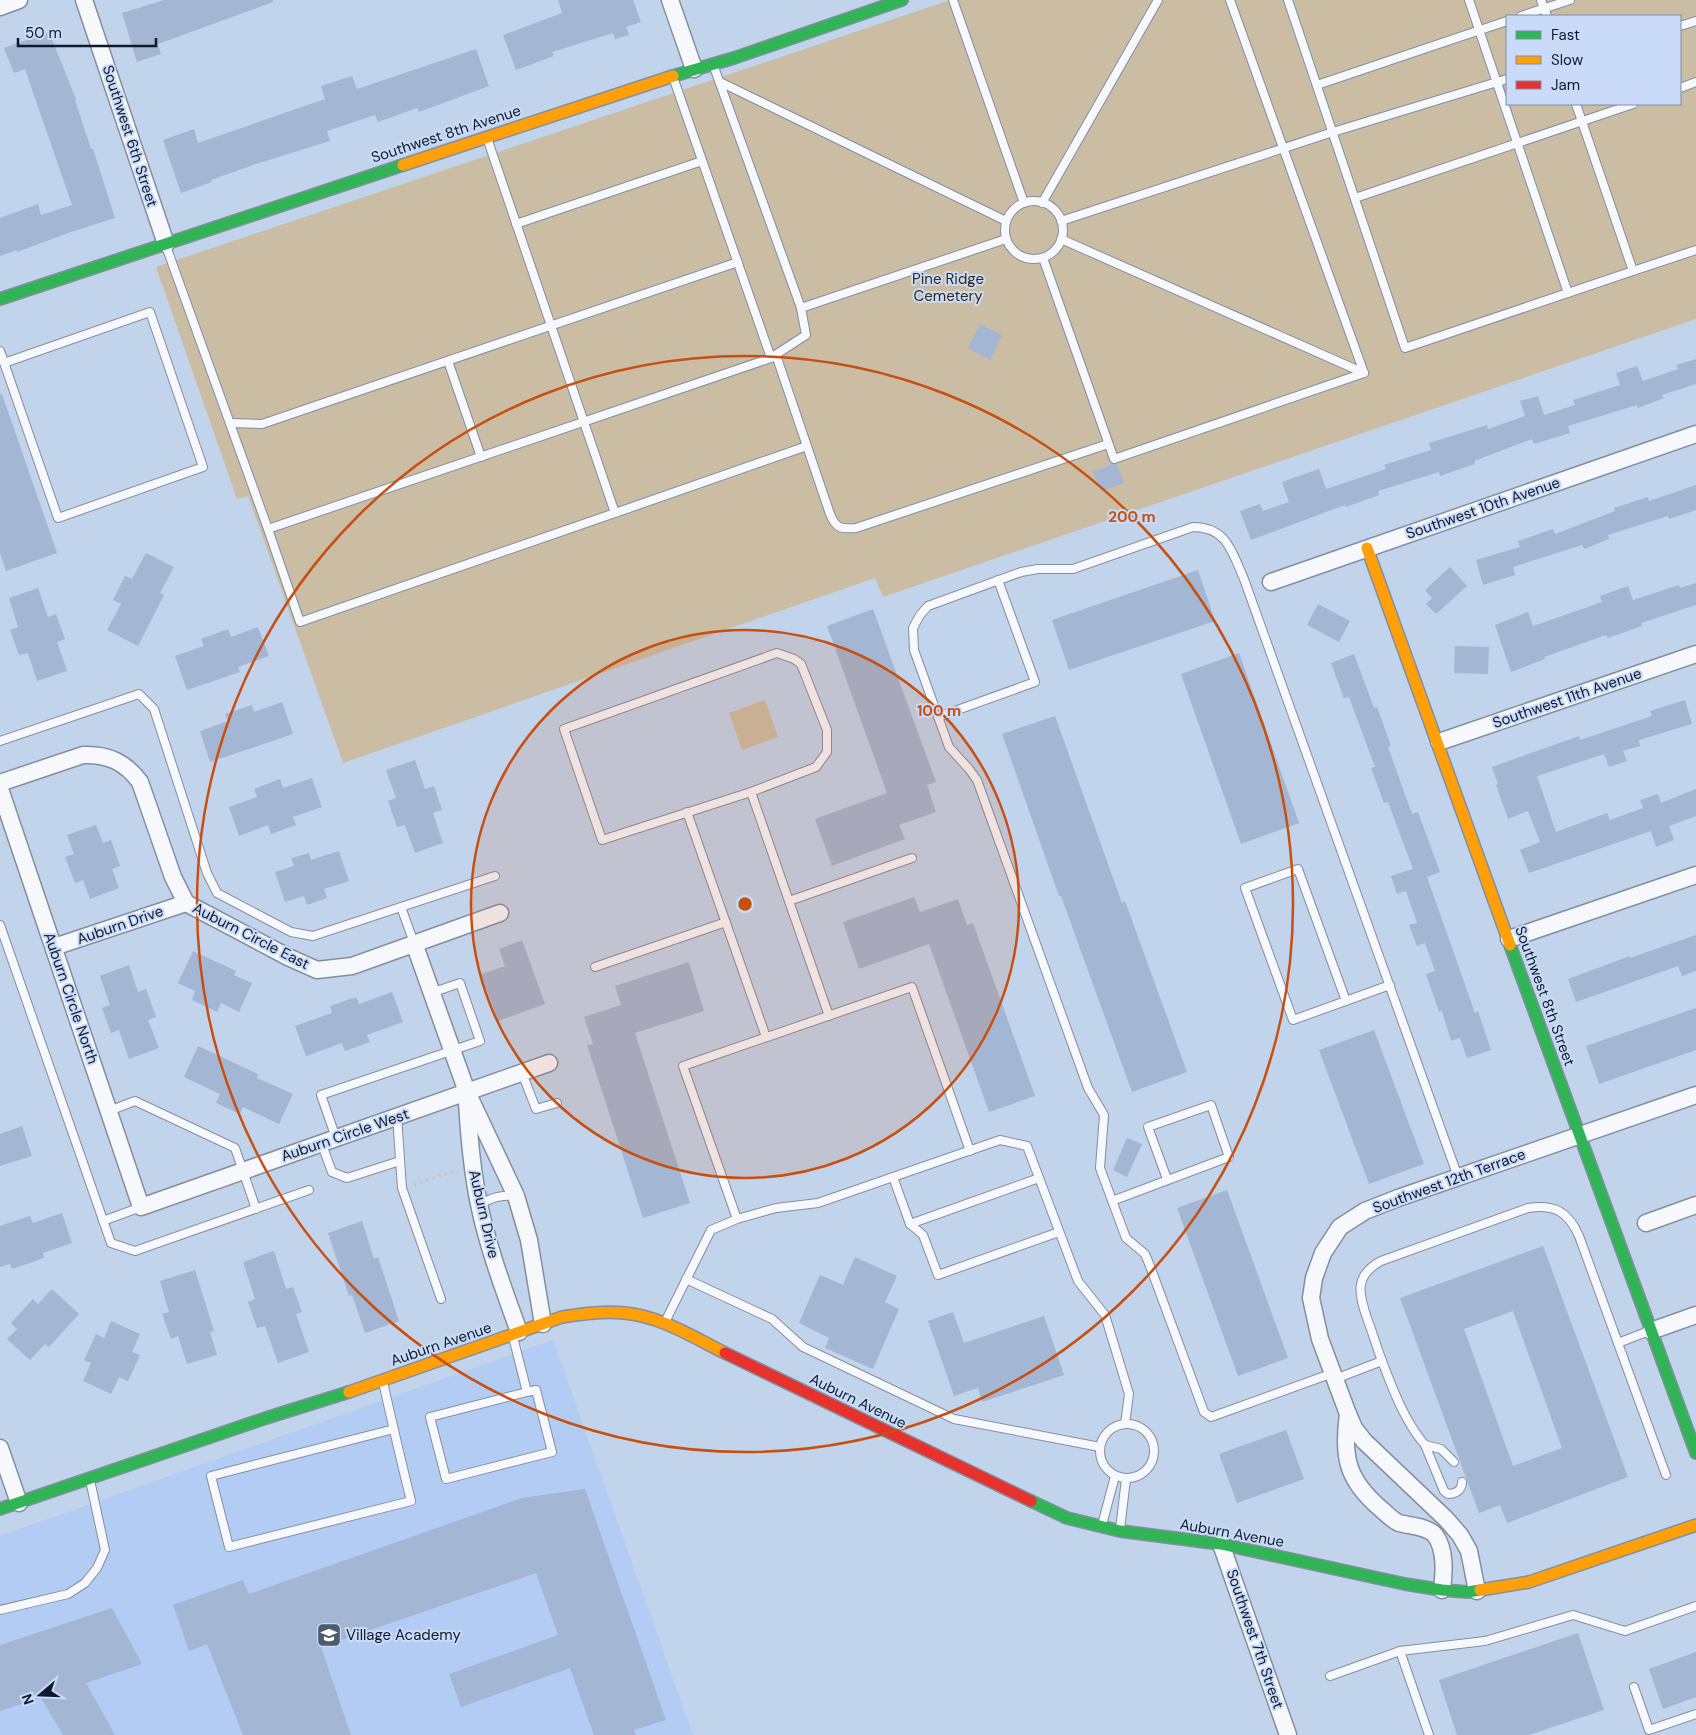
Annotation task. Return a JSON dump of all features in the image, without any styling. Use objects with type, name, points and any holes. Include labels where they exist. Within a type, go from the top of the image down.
[{"type":"street","points":[[0,7],[19,0]]},
{"type":"street","name":"Southwest 6th Street","points":[[84,0],[166,244]]},
{"type":"street","points":[[670,0],[694,69]]},
{"type":"street","name":"Southwest 8th Avenue","points":[[0,299],[487,136],[673,75],[734,58],[902,0]]},
{"type":"street","name":"Southwest 10th Avenue","points":[[1271,582],[1696,434]]},
{"type":"street","name":"Southwest 8th Street","points":[[1368,548],[1579,1135],[1696,1453]]},
{"type":"street","name":"Southwest 11th Avenue","points":[[1439,742],[1696,654]]},
{"type":"street","name":"Auburn Circle East","points":[[0,783],[83,755],[96,754],[109,757],[121,763],[140,782],[174,877],[186,903],[288,957],[317,970],[352,966],[500,913]]},
{"type":"street","name":"Auburn Circle North","points":[[0,789],[141,1207]]},
{"type":"street","points":[[1509,939],[1696,875]]},
{"type":"street","name":"Auburn Drive","points":[[54,947],[186,903]]},
{"type":"street","name":"Auburn Drive","points":[[414,943],[467,1092],[516,1196],[528,1240],[543,1324]]},
{"type":"street","name":"Auburn Circle West","points":[[141,1207],[549,1064]]},
{"type":"street","name":"Auburn Drive","points":[[467,1092],[471,1157],[479,1205],[515,1334]]},
{"type":"street","name":"Southwest 12th Terrace","points":[[1477,1591],[1469,1551],[1460,1535],[1446,1519],[1364,1442],[1354,1428],[1320,1339],[1311,1298],[1314,1278],[1323,1253],[1340,1227],[1365,1211],[1696,1095]]},
{"type":"street","points":[[1646,1223],[1696,1205]]},
{"type":"street","name":"Auburn Avenue","points":[[0,1510],[266,1418],[382,1381],[562,1317],[584,1313],[612,1312],[634,1314],[664,1324],[1067,1518],[1120,1531],[1221,1544],[1442,1590],[1477,1591],[1529,1582],[1696,1525]]},
{"type":"street","points":[[1651,1331],[1696,1315]]},
{"type":"street","name":"Southwest 12th Terrace","points":[[1348,1414],[1346,1456],[1351,1474],[1373,1502],[1397,1522],[1421,1528],[1434,1534],[1443,1551],[1444,1578],[1442,1590]]},
{"type":"street","points":[[0,1448],[19,1503]]},
{"type":"street","name":"Southwest 7th Street","points":[[1221,1544],[1288,1735]]},
{"type":"lane","points":[[953,0],[1024,203]]},
{"type":"lane","points":[[1042,202],[1158,0]]},
{"type":"lane","points":[[1230,0],[1364,373]]},
{"type":"lane","points":[[1288,0],[1405,348],[1696,250]]},
{"type":"lane","points":[[1469,0],[1568,293]]},
{"type":"lane","points":[[1541,0],[1545,12]]},
{"type":"lane","points":[[1527,15],[1545,12],[1570,0]]},
{"type":"lane","points":[[1317,85],[1506,21]]},
{"type":"lane","points":[[1681,26],[1696,21]]},
{"type":"lane","points":[[268,529],[773,356],[806,334],[802,308],[713,64]]},
{"type":"lane","points":[[673,75],[738,262],[834,524],[843,529],[856,528],[1108,444]]},
{"type":"lane","points":[[1061,221],[1333,132],[1506,79]]},
{"type":"lane","points":[[720,82],[1006,221]]},
{"type":"lane","points":[[1681,88],[1696,82]]},
{"type":"lane","points":[[1576,105],[1633,271]]},
{"type":"lane","points":[[1354,198],[1630,105]]},
{"type":"lane","points":[[487,136],[615,513]]},
{"type":"lane","points":[[516,224],[702,161]]},
{"type":"lane","points":[[1033,201],[1042,202],[1057,213],[1061,221],[1061,239],[1057,247],[1043,258],[1025,258],[1010,247],[1006,239],[1006,221],[1016,207],[1033,201]]},
{"type":"lane","points":[[802,308],[1006,239]]},
{"type":"lane","points":[[1061,239],[1364,373]]},
{"type":"lane","points":[[166,244],[300,622],[807,446]]},
{"type":"lane","points":[[1043,258],[1114,459],[1364,373]]},
{"type":"lane","points":[[230,424],[262,424],[738,262]]},
{"type":"lane","points":[[0,351],[4,363],[58,518],[203,467],[150,312],[4,363]]},
{"type":"lane","points":[[448,361],[481,457]]},
{"type":"lane","points":[[1382,1362],[1211,1417],[1204,1412],[1145,1254],[1126,1238],[1100,1168],[1104,1115],[1088,1088],[977,780],[949,747],[914,650],[913,628],[920,615],[928,606],[1022,572],[1038,569],[1073,569],[1192,527],[1206,527],[1221,534],[1244,579],[1458,1177]]},
{"type":"lane","points":[[938,717],[1035,682],[998,580]]},
{"type":"lane","points":[[777,653],[794,659],[801,664],[827,730],[827,752],[816,767],[751,792],[602,840],[564,729],[777,653]]},
{"type":"lane","points":[[0,741],[139,694],[154,709],[207,874],[217,893],[291,932],[313,936],[495,876]]},
{"type":"lane","points":[[751,792],[829,1016]]},
{"type":"lane","points":[[687,812],[766,1037]]},
{"type":"lane","points":[[789,901],[912,858]]},
{"type":"lane","points":[[1346,1001],[1298,869],[1245,888],[1293,1020],[1346,1001],[1390,985]]},
{"type":"lane","points":[[402,907],[414,943]]},
{"type":"lane","points":[[595,967],[726,922]]},
{"type":"lane","points":[[0,924],[111,1243],[135,1251],[309,1190]]},
{"type":"lane","points":[[400,1161],[347,1178],[332,1172],[322,1095],[480,1041],[460,983],[431,993]]},
{"type":"lane","points":[[737,1218],[682,1066],[912,987],[970,1151]]},
{"type":"lane","points":[[522,1073],[536,1109],[558,1103]]},
{"type":"lane","points":[[109,1111],[135,1101],[235,1148],[256,1209]]},
{"type":"lane","points":[[1112,1201],[1229,1157],[1211,1105],[1148,1127],[1167,1179]]},
{"type":"lane","points":[[397,1116],[402,1188],[441,1299]]},
{"type":"lane","points":[[664,1324],[712,1230],[737,1218],[776,1208],[818,1203],[1000,1140],[1026,1146],[1078,1281],[1105,1315],[1129,1394],[1126,1424]]},
{"type":"lane","points":[[893,1177],[910,1224],[924,1235],[938,1275],[1059,1232]]},
{"type":"lane","points":[[910,1224],[1039,1178]]},
{"type":"lane","points":[[479,1205],[490,1198],[503,1195],[516,1196]]},
{"type":"lane","points":[[1462,1482],[1461,1488],[1453,1494],[1448,1494],[1444,1491],[1425,1445],[1415,1433],[1382,1362],[1360,1300],[1360,1285],[1365,1274],[1372,1266],[1381,1261],[1528,1208],[1542,1206],[1553,1208],[1565,1214],[1573,1223],[1666,1475]]},
{"type":"lane","points":[[103,1221],[141,1207]]},
{"type":"lane","points":[[686,1279],[772,1319],[802,1347],[954,1419],[1100,1447]]},
{"type":"lane","points":[[1618,1343],[1651,1331]]},
{"type":"lane","points":[[515,1334],[527,1392]]},
{"type":"lane","points":[[382,1381],[394,1429],[411,1500],[229,1547],[211,1476],[394,1429]]},
{"type":"lane","points":[[536,1390],[552,1452],[446,1479],[430,1417],[527,1392],[536,1390]]},
{"type":"lane","points":[[1126,1424],[1140,1427],[1147,1432],[1155,1447],[1155,1456],[1147,1471],[1140,1476],[1126,1479],[1115,1476],[1108,1471],[1100,1456],[1100,1447],[1103,1438],[1108,1432],[1115,1427],[1126,1424]]},
{"type":"lane","points":[[1425,1445],[1441,1449],[1454,1462]]},
{"type":"lane","points":[[1101,1527],[1115,1476]]},
{"type":"lane","points":[[0,1610],[68,1594],[85,1583],[97,1568],[104,1550],[89,1478]]},
{"type":"lane","points":[[1120,1531],[1126,1479]]},
{"type":"lane","points":[[1330,1676],[1400,1651],[1485,1641],[1573,1615],[1625,1631],[1696,1606]]},
{"type":"lane","points":[[1400,1651],[1429,1735]]},
{"type":"lane","points":[[1634,1686],[1649,1730],[1696,1714]]},
{"type":"path","points":[[414,1185],[458,1170]]},
{"type":"shaded area","name":"Village Academy","points":[[553,1340],[693,1735],[0,1735],[0,1536]]},
{"type":"green space","name":"Pine Ridge Cemetery","points":[[950,0],[1696,0],[1696,319],[883,597],[875,578],[343,763],[248,496],[237,499],[156,267]]},
{"type":"green space","points":[[765,700],[778,737],[742,750],[729,713]]},
{"type":"building","points":[[164,0],[273,0],[273,2],[158,44],[161,54],[137,62],[122,13]]},
{"type":"building","points":[[558,0],[633,0],[641,22],[626,27],[629,35],[615,39],[613,33],[552,52],[554,56],[516,70],[503,35],[562,13]]},
{"type":"building","points":[[49,32],[76,99],[115,218],[17,252],[17,250],[0,256],[0,218],[38,204],[41,215],[72,205],[25,69],[14,73],[4,48]]},
{"type":"building","points":[[476,49],[489,86],[419,112],[417,108],[378,122],[375,115],[327,131],[330,141],[259,163],[181,193],[163,140],[194,129],[198,143],[325,99],[321,86],[352,76],[357,89]]},
{"type":"building","points":[[980,324],[1002,335],[990,360],[968,348]]},
{"type":"building","points":[[1696,359],[1696,384],[1662,395],[1664,398],[1638,408],[1637,405],[1568,426],[1570,433],[1534,444],[1532,439],[1474,461],[1475,464],[1440,476],[1439,472],[1378,491],[1379,495],[1346,507],[1345,505],[1251,540],[1240,511],[1260,504],[1263,511],[1289,502],[1282,482],[1319,469],[1326,489],[1386,469],[1384,465],[1431,450],[1429,443],[1487,425],[1488,429],[1525,416],[1520,401],[1538,396],[1544,415],[1575,405],[1573,400],[1620,385],[1616,373],[1637,366],[1643,381],[1678,369],[1676,365]]},
{"type":"building","points":[[0,394],[2,394],[57,553],[6,571],[0,553]]},
{"type":"building","points":[[1117,464],[1124,483],[1101,491],[1093,472]]},
{"type":"building","points":[[1696,485],[1696,510],[1669,519],[1668,516],[1608,535],[1609,539],[1584,549],[1582,545],[1513,567],[1515,575],[1483,585],[1476,560],[1520,547],[1518,541],[1553,529],[1555,534],[1615,511],[1614,508],[1648,497],[1649,501]]},
{"type":"building","points":[[146,553],[174,567],[160,593],[164,595],[138,646],[107,630],[121,604],[113,600],[125,576],[132,579]]},
{"type":"building","points":[[1450,567],[1467,586],[1436,614],[1426,604],[1432,598],[1425,590]]},
{"type":"building","points":[[1198,570],[1215,621],[1069,670],[1052,620]]},
{"type":"building","points":[[1696,583],[1696,605],[1641,623],[1642,626],[1608,638],[1606,635],[1544,657],[1545,659],[1511,672],[1495,625],[1528,612],[1533,626],[1602,602],[1600,596],[1628,586],[1633,600],[1679,585],[1680,588]]},
{"type":"building","points":[[38,588],[48,617],[56,614],[65,639],[57,642],[67,671],[37,681],[28,653],[19,655],[10,630],[18,627],[9,598]]},
{"type":"building","points":[[1318,604],[1350,621],[1339,642],[1307,625]]},
{"type":"building","points":[[873,609],[936,782],[927,785],[936,812],[899,825],[905,839],[832,866],[815,819],[887,793],[827,626]]},
{"type":"building","points":[[258,627],[269,656],[238,667],[240,672],[187,690],[175,656],[204,646],[201,639],[228,629],[231,637]]},
{"type":"building","points":[[1455,646],[1489,647],[1488,674],[1454,673]]},
{"type":"building","points":[[1239,653],[1299,823],[1241,844],[1181,674]]},
{"type":"building","points":[[1354,654],[1374,708],[1377,707],[1391,746],[1388,747],[1412,814],[1418,812],[1440,872],[1427,877],[1475,1013],[1478,1011],[1491,1050],[1467,1058],[1460,1038],[1451,1041],[1442,1011],[1439,1012],[1426,974],[1435,971],[1425,943],[1417,946],[1409,925],[1417,923],[1406,891],[1397,894],[1391,876],[1413,869],[1388,802],[1384,803],[1371,768],[1375,767],[1349,697],[1344,698],[1331,663]]},
{"type":"building","points":[[1685,700],[1692,724],[1639,740],[1640,746],[1623,751],[1627,761],[1609,767],[1604,754],[1537,776],[1556,832],[1607,813],[1610,820],[1643,808],[1640,800],[1658,794],[1661,803],[1696,789],[1696,816],[1669,826],[1674,840],[1656,847],[1651,831],[1529,873],[1520,850],[1540,842],[1528,811],[1508,819],[1492,767],[1579,736],[1580,740],[1652,716],[1650,711]]},
{"type":"building","points":[[282,702],[293,734],[210,762],[200,731],[228,721],[225,714],[252,705],[254,712]]},
{"type":"building","points":[[1055,716],[1122,903],[1125,901],[1187,1072],[1132,1092],[1061,896],[1059,896],[1002,734]]},
{"type":"building","points":[[415,760],[425,789],[434,786],[442,810],[433,813],[443,843],[415,853],[405,825],[397,827],[388,801],[396,798],[386,770]]},
{"type":"building","points":[[312,778],[322,807],[293,817],[296,825],[271,834],[268,825],[239,836],[229,807],[257,797],[254,789],[280,779],[283,788]]},
{"type":"building","points":[[96,825],[103,843],[111,840],[120,866],[112,869],[119,888],[90,899],[83,880],[75,883],[65,857],[74,854],[67,835]]},
{"type":"building","points":[[339,851],[349,881],[324,889],[327,898],[307,905],[304,896],[285,902],[275,872],[294,866],[291,858],[309,853],[311,860]]},
{"type":"building","points":[[914,897],[920,912],[958,899],[967,925],[973,923],[1035,1096],[989,1112],[929,944],[859,969],[843,922]]},
{"type":"building","points":[[1696,935],[1696,971],[1682,976],[1678,966],[1576,1002],[1568,979],[1630,956],[1630,958]]},
{"type":"building","points":[[522,940],[545,1004],[498,1021],[481,974],[505,966],[499,949]]},
{"type":"building","points":[[193,951],[236,971],[234,975],[252,983],[239,1012],[221,1003],[217,1012],[192,1000],[195,991],[178,983]]},
{"type":"building","points":[[689,962],[704,1011],[635,1033],[690,1203],[643,1218],[587,1045],[593,1044],[584,1017],[621,1005],[615,986]]},
{"type":"building","points":[[129,965],[138,992],[146,989],[156,1017],[148,1020],[159,1048],[129,1059],[119,1030],[111,1033],[102,1008],[110,1005],[100,976]]},
{"type":"building","points":[[392,992],[403,1022],[367,1035],[370,1042],[345,1051],[342,1043],[306,1056],[295,1026],[332,1013],[330,1006],[356,997],[359,1004]]},
{"type":"building","points":[[1696,1008],[1696,1050],[1599,1084],[1586,1046]]},
{"type":"building","points":[[1374,1030],[1424,1164],[1369,1184],[1319,1050]]},
{"type":"building","points":[[198,1046],[258,1074],[257,1078],[293,1094],[279,1124],[243,1107],[240,1114],[216,1103],[220,1094],[184,1077]]},
{"type":"building","points":[[22,1126],[32,1156],[0,1166],[0,1134]]},
{"type":"building","points":[[1127,1138],[1142,1144],[1127,1177],[1113,1170]]},
{"type":"building","points":[[1227,1190],[1288,1358],[1238,1376],[1177,1208]]},
{"type":"building","points":[[62,1213],[72,1243],[43,1253],[44,1258],[12,1269],[10,1264],[0,1267],[0,1226],[30,1216],[33,1223]]},
{"type":"building","points":[[362,1221],[374,1259],[378,1257],[399,1321],[365,1333],[352,1295],[349,1296],[328,1233]]},
{"type":"building","points":[[1543,1246],[1628,1477],[1507,1523],[1500,1505],[1479,1513],[1400,1298]],"holes":[[[1513,1311],[1562,1448],[1513,1466],[1464,1329]]]},
{"type":"building","points":[[274,1251],[286,1289],[293,1287],[302,1312],[296,1314],[309,1352],[278,1363],[265,1326],[257,1328],[248,1302],[255,1299],[243,1262]]},
{"type":"building","points":[[855,1257],[897,1276],[885,1302],[899,1309],[873,1369],[825,1348],[829,1338],[799,1323],[820,1275],[843,1285]]},
{"type":"building","points":[[195,1270],[214,1331],[210,1332],[217,1355],[187,1364],[178,1336],[171,1339],[162,1314],[169,1312],[160,1281]]},
{"type":"building","points":[[52,1289],[79,1314],[49,1347],[45,1344],[30,1360],[7,1339],[17,1329],[11,1323],[33,1299],[38,1304]]},
{"type":"building","points":[[953,1312],[964,1343],[1044,1316],[1064,1375],[982,1402],[978,1388],[954,1396],[928,1321]]},
{"type":"building","points":[[111,1321],[140,1334],[132,1352],[140,1355],[128,1381],[119,1377],[111,1394],[83,1381],[91,1363],[84,1360],[96,1334],[104,1338]]},
{"type":"building","points":[[1286,1430],[1304,1479],[1237,1503],[1219,1454]]},
{"type":"building","points":[[585,1489],[666,1720],[634,1730],[636,1735],[594,1735],[570,1668],[461,1707],[449,1674],[558,1635],[536,1573],[321,1647],[351,1735],[243,1735],[207,1644],[189,1651],[173,1605],[243,1580],[249,1594],[522,1498]]},
{"type":"building","points":[[112,1608],[142,1664],[86,1683],[115,1735],[63,1735],[41,1698],[0,1711],[0,1645]]},
{"type":"building","points":[[1578,1633],[1604,1710],[1529,1735],[1457,1735],[1439,1680]]},
{"type":"building","points":[[1696,1652],[1696,1697],[1663,1709],[1649,1669]]},
{"type":"traffic: fast","points":[[673,76],[734,58],[902,0]]},
{"type":"traffic: fast","points":[[0,299],[403,165]]},
{"type":"traffic: fast","points":[[1510,945],[1696,1453]]},
{"type":"traffic: fast","points":[[0,1509],[266,1418],[349,1392]]},
{"type":"traffic: fast","points":[[1031,1501],[1067,1518],[1120,1531],[1221,1544],[1405,1584],[1442,1590],[1468,1592],[1480,1590]]},
{"type":"traffic: slow","points":[[403,165],[673,76]]},
{"type":"traffic: slow","points":[[1367,548],[1510,945]]},
{"type":"traffic: slow","points":[[349,1392],[562,1317],[585,1314],[608,1312],[650,1318],[676,1328],[725,1353]]},
{"type":"traffic: slow","points":[[1480,1590],[1529,1582],[1696,1525]]},
{"type":"traffic: jam","points":[[725,1353],[1031,1501]]},
{"type":"place","name":"Village Academy","points":[[329,1635]]}]
